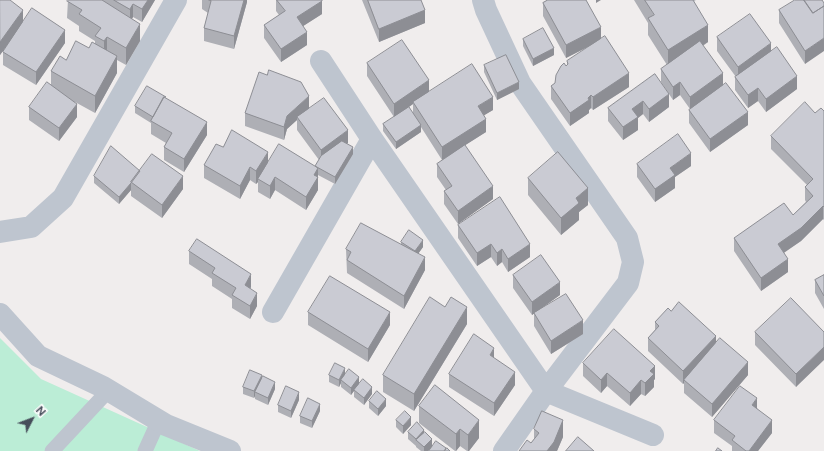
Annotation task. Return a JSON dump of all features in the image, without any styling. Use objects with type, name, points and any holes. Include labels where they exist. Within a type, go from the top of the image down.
[{"type":"street","points":[[0,232],[31,227],[63,198],[176,0]]},
{"type":"street","points":[[483,0],[486,10],[520,83],[628,238],[633,262],[628,283],[546,391],[504,451]]},
{"type":"street","points":[[321,62],[372,139],[546,391],[653,435]]},
{"type":"street","points":[[273,312],[372,139]]},
{"type":"street","points":[[0,314],[38,356],[109,390],[166,425],[230,451]]},
{"type":"lane","points":[[52,451],[109,390]]},
{"type":"lane","points":[[145,451],[159,420]]},
{"type":"green space","points":[[0,338],[41,379],[200,451],[0,451]]},
{"type":"building","points":[[0,0],[10,0],[23,10],[0,42]]},
{"type":"building","points":[[102,0],[140,24],[126,48],[107,37],[104,41],[95,36],[101,28],[79,14],[82,10],[67,1]]},
{"type":"building","points":[[114,0],[148,0],[142,9],[133,4],[130,9]]},
{"type":"building","points":[[209,0],[244,0],[234,36],[204,28],[211,1]]},
{"type":"building","points":[[277,0],[322,0],[297,17],[307,32],[281,49],[264,25],[285,11]]},
{"type":"building","points":[[368,0],[421,0],[425,10],[379,29]]},
{"type":"building","points":[[548,0],[586,0],[601,27],[566,45],[543,3]]},
{"type":"building","points":[[645,0],[693,0],[708,25],[668,50],[648,18],[654,15]]},
{"type":"building","points":[[795,0],[804,0],[813,13],[824,6],[824,38],[805,51],[779,10]]},
{"type":"building","points":[[804,0],[822,0],[824,6],[813,13]]},
{"type":"building","points":[[32,8],[65,30],[36,72],[3,52]]},
{"type":"building","points":[[750,14],[771,43],[738,67],[717,37]]},
{"type":"building","points":[[543,28],[554,48],[533,59],[523,39]]},
{"type":"building","points":[[605,36],[629,73],[593,97],[591,95],[588,98],[589,100],[570,113],[551,86],[555,83],[556,75],[564,63],[566,66],[568,64],[567,61]]},
{"type":"building","points":[[402,40],[429,80],[394,104],[367,63]]},
{"type":"building","points":[[76,41],[89,48],[92,42],[117,56],[95,96],[51,71],[60,56],[66,60]]},
{"type":"building","points":[[700,41],[723,73],[690,97],[680,82],[673,87],[661,69]]},
{"type":"building","points":[[777,47],[797,76],[766,99],[758,88],[748,95],[735,77]]},
{"type":"building","points":[[506,55],[519,82],[497,93],[484,65]]},
{"type":"building","points":[[472,64],[493,97],[478,106],[486,119],[442,147],[413,102]]},
{"type":"building","points":[[269,70],[301,82],[309,96],[287,116],[284,127],[245,113],[259,72],[267,75]]},
{"type":"building","points":[[655,74],[669,94],[649,109],[643,101],[632,109],[638,117],[623,127],[608,108]]},
{"type":"building","points":[[47,82],[77,104],[59,128],[29,107]]},
{"type":"building","points":[[726,83],[748,112],[710,139],[689,110]]},
{"type":"building","points":[[147,86],[166,97],[164,97],[153,117],[135,106]]},
{"type":"building","points":[[164,97],[207,122],[184,159],[164,147],[172,133],[151,121]]},
{"type":"building","points":[[324,98],[348,130],[321,150],[297,117]]},
{"type":"building","points":[[805,102],[815,113],[821,108],[824,111],[824,207],[823,206],[801,228],[778,244],[788,259],[761,278],[734,238],[784,203],[793,215],[813,196],[805,187],[813,179],[771,136]]},
{"type":"building","points":[[409,107],[421,125],[396,142],[383,124]]},
{"type":"building","points":[[232,130],[268,152],[256,171],[250,167],[240,186],[204,165],[216,144],[223,147]]},
{"type":"building","points":[[678,134],[691,153],[670,168],[675,175],[655,189],[637,164]]},
{"type":"building","points":[[342,141],[353,147],[335,177],[315,166],[321,156]]},
{"type":"building","points":[[279,144],[318,168],[314,175],[318,177],[306,197],[275,177],[270,186],[258,179]]},
{"type":"building","points":[[465,145],[493,186],[458,211],[444,191],[452,186],[437,164]]},
{"type":"building","points":[[111,146],[140,171],[119,197],[94,176]]},
{"type":"building","points":[[558,152],[588,188],[576,198],[579,203],[561,218],[528,178]]},
{"type":"building","points":[[152,154],[183,176],[162,205],[131,182]]},
{"type":"building","points":[[500,197],[530,244],[508,259],[502,249],[497,253],[491,244],[477,253],[458,225]]},
{"type":"building","points":[[361,223],[425,257],[404,296],[347,260],[351,252],[346,249]]},
{"type":"building","points":[[409,230],[423,240],[415,251],[401,242]]},
{"type":"building","points":[[197,239],[251,274],[245,285],[257,293],[250,306],[232,295],[236,288],[212,273],[215,268],[189,251]]},
{"type":"building","points":[[541,255],[560,282],[532,302],[513,275]]},
{"type":"building","points":[[824,275],[824,296],[815,280]]},
{"type":"building","points":[[330,276],[390,312],[368,349],[308,312]]},
{"type":"building","points":[[566,294],[583,320],[551,341],[534,313]]},
{"type":"building","points":[[430,297],[445,307],[451,297],[467,307],[414,394],[383,375]]},
{"type":"building","points":[[791,298],[824,332],[824,347],[796,374],[755,332]]},
{"type":"building","points":[[679,302],[716,336],[683,371],[648,338],[659,326],[655,322],[668,308],[671,311]]},
{"type":"building","points":[[614,329],[655,366],[650,371],[654,374],[645,383],[641,380],[630,393],[607,373],[601,380],[583,363]]},
{"type":"building","points":[[474,334],[494,348],[490,355],[515,372],[494,403],[449,374]]},
{"type":"building","points":[[720,338],[748,362],[712,404],[684,380]]},
{"type":"building","points":[[335,363],[345,368],[339,380],[329,375]]},
{"type":"building","points":[[349,369],[359,377],[351,388],[341,380]]},
{"type":"building","points":[[250,370],[262,375],[254,391],[243,387]]},
{"type":"building","points":[[263,376],[275,382],[268,398],[255,392]]},
{"type":"building","points":[[363,379],[372,387],[364,398],[354,390]]},
{"type":"building","points":[[435,385],[479,420],[468,435],[460,429],[456,434],[419,406]]},
{"type":"building","points":[[286,386],[299,392],[291,411],[278,405]]},
{"type":"building","points":[[740,386],[757,398],[752,405],[772,420],[749,451],[746,451],[732,440],[735,436],[714,420]]},
{"type":"building","points":[[377,391],[386,399],[378,409],[369,401]]},
{"type":"building","points":[[308,398],[320,404],[312,421],[300,416]]},
{"type":"building","points":[[405,411],[411,417],[403,426],[396,420]]},
{"type":"building","points":[[542,411],[563,420],[554,442],[547,451],[519,451],[527,440],[531,443],[539,433],[534,429]]},
{"type":"building","points":[[417,422],[424,430],[416,439],[408,432]]},
{"type":"building","points":[[425,432],[432,439],[424,447],[416,440]]},
{"type":"building","points":[[578,437],[594,451],[566,451]]},
{"type":"building","points":[[436,441],[446,448],[444,451],[429,451]]}]
